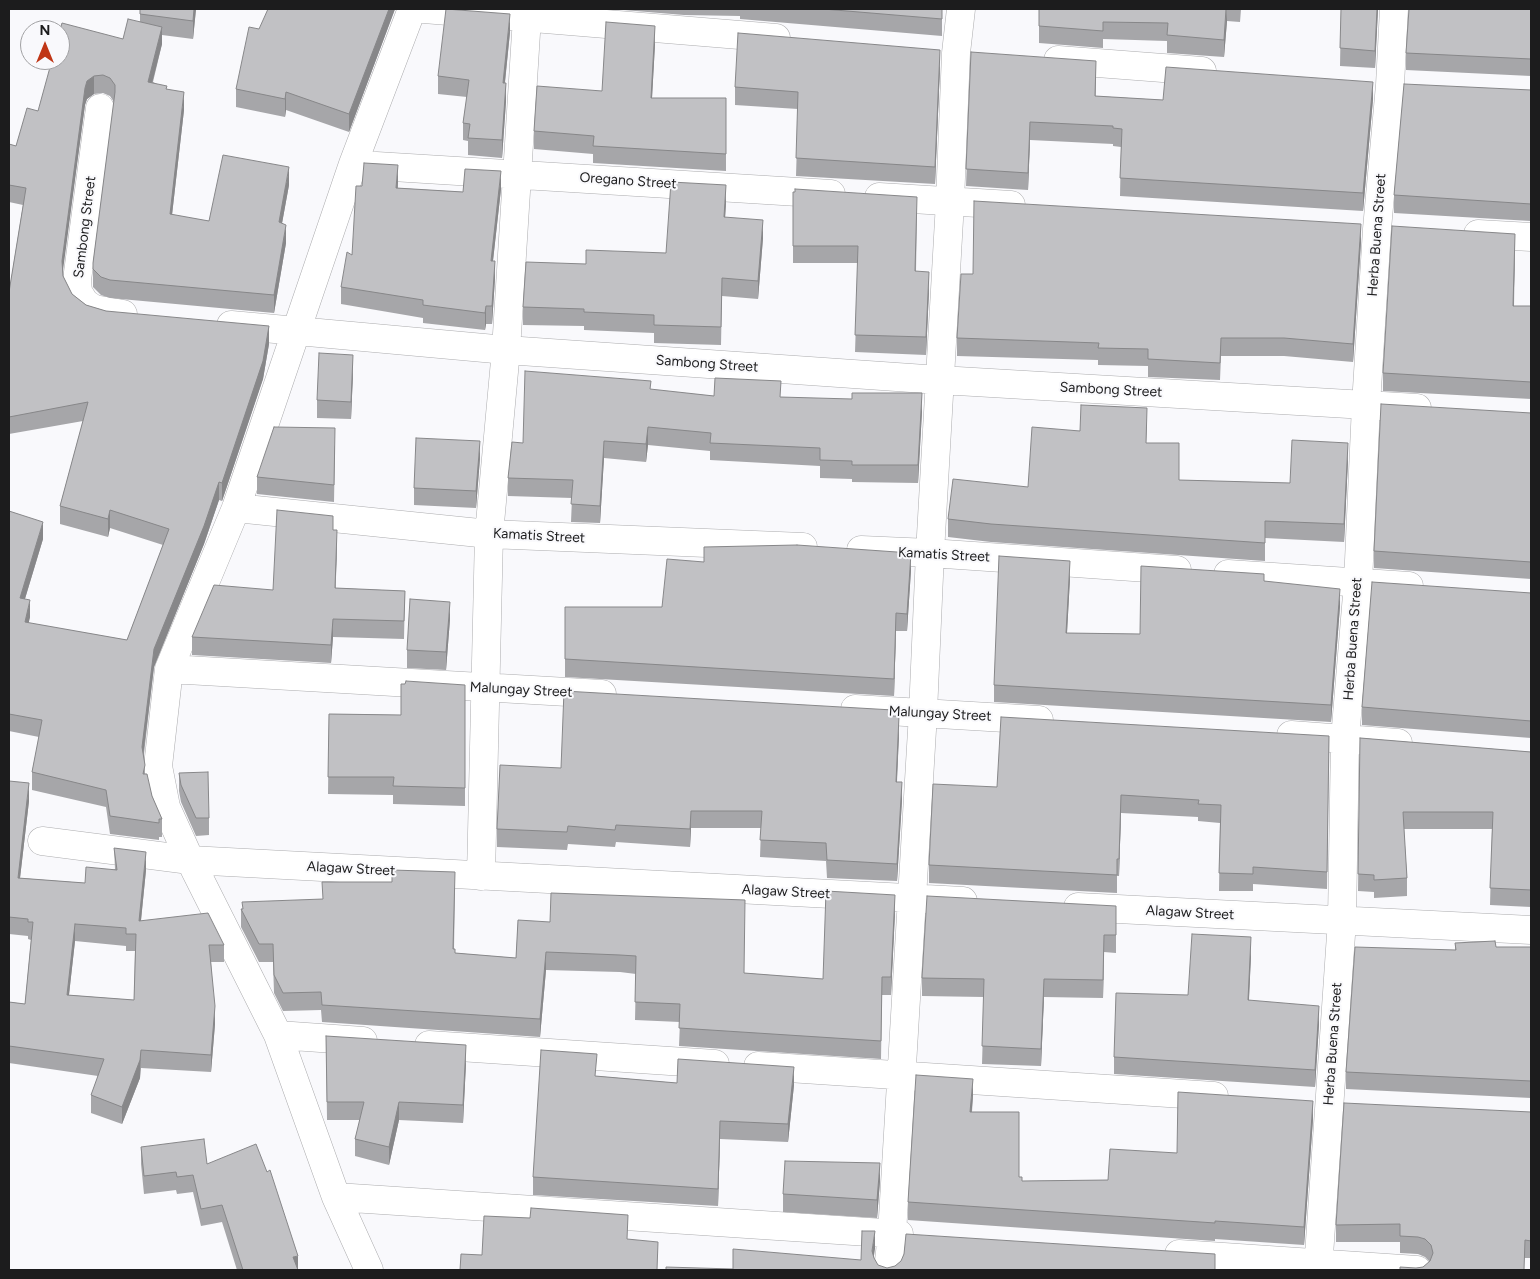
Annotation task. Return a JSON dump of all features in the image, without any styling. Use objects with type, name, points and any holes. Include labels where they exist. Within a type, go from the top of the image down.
[{"type":"street","points":[[369,1270],[336,1197],[278,1035],[190,860],[166,807],[158,766],[169,669],[236,508],[353,164],[412,9]]},
{"type":"street","points":[[424,9],[800,40]]},
{"type":"street","points":[[888,1270],[892,1234],[912,898],[950,202],[966,53],[961,9]]},
{"type":"street","name":"Herba Buena Street","points":[[1318,1267],[1319,1103],[1342,920],[1345,739],[1358,583],[1366,405],[1367,228],[1380,84],[1394,9]]},
{"type":"street","points":[[481,876],[489,534],[506,350],[527,17]]},
{"type":"street","points":[[927,50],[966,53]]},
{"type":"street","points":[[1035,58],[1222,72]]},
{"type":"street","points":[[1380,84],[1418,86]]},
{"type":"street","name":"Sambong Street","points":[[100,108],[77,280],[78,292],[85,303],[94,310],[107,313],[147,316]]},
{"type":"street","name":"Oregano Street","points":[[353,164],[1040,207]]},
{"type":"street","points":[[1367,228],[1406,230]]},
{"type":"street","points":[[1454,233],[1531,237]]},
{"type":"street","name":"Sambong Street","points":[[206,322],[506,350],[940,380],[1444,410]]},
{"type":"street","name":"Kamatis Street","points":[[236,508],[489,534],[930,553],[1435,588]]},
{"type":"street","name":"Malungay Street","points":[[169,669],[624,696]]},
{"type":"street","name":"Malungay Street","points":[[833,708],[1060,722]]},
{"type":"street","points":[[1267,734],[1424,745]]},
{"type":"street","name":"Alagaw Street","points":[[42,841],[190,860],[990,902]]},
{"type":"street","name":"Alagaw Street","points":[[1058,906],[1531,930]]},
{"type":"street","points":[[278,1035],[1240,1098]]},
{"type":"street","points":[[1319,1103],[1358,1106]]},
{"type":"street","points":[[336,1197],[922,1236]]},
{"type":"street","points":[[1150,1252],[1318,1267],[1417,1270]]},
{"type":"building","points":[[140,9],[194,9],[193,21],[140,14]]},
{"type":"building","points":[[268,9],[389,9],[349,114],[286,92],[285,99],[236,89],[249,27],[259,29]]},
{"type":"building","points":[[446,9],[510,14],[503,83],[506,83],[502,140],[468,138],[470,124],[463,123],[469,80],[438,76]]},
{"type":"building","points":[[823,9],[942,9],[942,19]]},
{"type":"building","points":[[1039,9],[1226,9],[1224,40],[1167,35],[1168,23],[1103,22],[1103,31],[1039,26]]},
{"type":"building","points":[[1341,9],[1377,9],[1375,51],[1340,48]]},
{"type":"building","points":[[1409,9],[1531,9],[1531,59],[1406,53]]},
{"type":"building","points":[[128,19],[162,27],[148,82],[167,86],[166,89],[184,92],[170,214],[209,221],[223,155],[289,167],[279,222],[286,225],[274,295],[110,280],[101,277],[93,269],[93,263],[115,85],[110,78],[103,75],[94,76],[87,81],[62,261],[63,276],[72,294],[86,305],[106,311],[269,326],[263,361],[222,483],[219,482],[204,526],[154,649],[142,747],[145,765],[143,774],[147,774],[152,796],[162,819],[159,819],[159,823],[110,816],[106,790],[32,772],[42,720],[9,714],[9,511],[43,522],[20,598],[30,600],[25,622],[127,640],[169,529],[110,510],[108,519],[60,506],[88,402],[9,417],[9,292],[26,188],[9,185],[9,144],[16,146],[27,108],[38,111],[49,70],[70,70],[70,25],[123,39]]},
{"type":"building","points":[[606,22],[655,26],[651,98],[726,98],[726,154],[593,146],[594,136],[534,131],[537,86],[602,91]]},
{"type":"building","points":[[738,33],[940,50],[935,167],[796,158],[798,92],[735,87]]},
{"type":"building","points":[[971,52],[1096,61],[1095,96],[1163,100],[1166,67],[1373,82],[1363,193],[1120,178],[1122,129],[1113,128],[1113,126],[1030,122],[1028,173],[966,169]]},
{"type":"building","points":[[1404,84],[1531,90],[1531,204],[1394,195]]},
{"type":"building","points":[[364,163],[398,165],[396,188],[463,192],[465,169],[501,171],[491,261],[495,261],[492,306],[486,306],[485,313],[423,305],[423,300],[341,287],[347,252],[352,255],[356,186],[362,186]]},
{"type":"building","points":[[671,182],[726,185],[724,217],[763,220],[758,281],[722,278],[721,327],[654,325],[654,315],[584,312],[584,309],[523,307],[526,262],[586,264],[586,250],[666,253]]},
{"type":"building","points":[[795,189],[917,197],[915,271],[929,272],[926,337],[855,335],[858,246],[793,246],[793,192],[795,192]]},
{"type":"building","points":[[974,201],[1361,224],[1353,344],[1284,338],[1221,338],[1220,363],[1148,359],[1148,349],[1098,348],[1099,343],[957,338],[961,274],[973,274]]},
{"type":"building","points":[[1392,226],[1515,234],[1513,306],[1531,306],[1531,382],[1383,373]]},
{"type":"building","points":[[319,353],[353,355],[351,402],[317,400]]},
{"type":"building","points":[[525,371],[651,381],[650,389],[714,396],[715,378],[781,381],[780,397],[852,399],[852,393],[922,393],[918,465],[852,465],[852,461],[820,460],[820,448],[710,443],[711,433],[648,427],[646,444],[604,441],[600,506],[571,504],[573,480],[508,478],[512,442],[523,443]]},
{"type":"building","points":[[1381,404],[1531,413],[1531,562],[1374,551]]},
{"type":"building","points":[[1081,405],[1147,408],[1146,443],[1179,443],[1179,480],[1290,483],[1292,440],[1348,443],[1344,524],[1265,521],[1265,543],[991,524],[948,519],[953,479],[1028,487],[1032,427],[1080,431]]},
{"type":"building","points":[[274,427],[335,428],[334,485],[257,477]]},
{"type":"building","points":[[416,438],[480,441],[476,491],[414,488]]},
{"type":"building","points":[[277,510],[333,516],[333,530],[337,530],[335,588],[405,591],[404,621],[333,619],[331,645],[192,637],[214,585],[273,590]]},
{"type":"building","points":[[797,545],[911,553],[907,614],[896,613],[894,679],[565,659],[565,607],[662,607],[667,559],[704,562],[704,547]]},
{"type":"building","points":[[999,556],[1070,561],[1066,633],[1140,634],[1141,566],[1264,574],[1264,581],[1340,589],[1331,705],[994,685]]},
{"type":"building","points":[[1372,582],[1531,593],[1531,721],[1362,707]]},
{"type":"building","points":[[410,599],[450,602],[446,652],[407,650]]},
{"type":"building","points":[[406,681],[465,685],[465,788],[393,786],[394,777],[328,777],[329,714],[401,715],[401,684],[405,684]]},
{"type":"building","points":[[564,691],[893,710],[892,716],[899,716],[896,782],[902,782],[897,864],[827,860],[826,843],[760,840],[762,811],[691,811],[690,829],[616,825],[615,830],[568,826],[567,832],[497,829],[500,765],[561,768]]},
{"type":"building","points":[[1001,717],[1329,736],[1327,872],[1253,867],[1253,874],[1219,873],[1221,805],[1198,804],[1199,800],[1121,795],[1117,875],[929,865],[933,784],[997,787]]},
{"type":"building","points":[[1360,738],[1531,752],[1531,890],[1490,888],[1493,812],[1403,812],[1407,878],[1374,880],[1374,875],[1358,874]]},
{"type":"building","points":[[208,772],[209,818],[196,818],[181,785],[179,773]]},
{"type":"building","points":[[9,781],[29,783],[18,878],[85,883],[86,867],[117,870],[114,848],[146,852],[139,921],[208,913],[224,945],[209,945],[215,1006],[211,1055],[141,1050],[140,1060],[122,1107],[91,1095],[104,1059],[9,1046],[9,1002],[25,1004],[33,922],[28,922],[28,919],[9,917]],"holes":[[[75,924],[126,928],[126,934],[136,934],[134,1000],[67,995]]]},
{"type":"building","points":[[392,870],[455,872],[453,949],[455,949],[455,953],[516,958],[518,920],[550,922],[551,893],[745,900],[744,973],[823,979],[826,891],[895,895],[891,977],[882,977],[881,1041],[679,1028],[680,1004],[635,1002],[636,956],[546,952],[540,1019],[322,1005],[321,992],[283,993],[274,975],[273,944],[259,944],[241,909],[243,909],[242,902],[323,899],[322,882],[392,882]]},
{"type":"building","points":[[927,896],[1116,906],[1116,935],[1104,935],[1103,980],[1044,979],[1041,1049],[982,1046],[984,979],[922,978]]},
{"type":"building","points":[[1192,934],[1251,937],[1248,1000],[1319,1006],[1315,1070],[1114,1057],[1116,993],[1188,995]]},
{"type":"building","points":[[1495,941],[1496,947],[1531,947],[1531,1081],[1346,1072],[1355,947],[1456,950],[1455,943]]},
{"type":"building","points":[[326,1036],[466,1045],[463,1105],[399,1102],[389,1147],[355,1139],[364,1102],[327,1102]]},
{"type":"building","points":[[541,1050],[597,1054],[595,1076],[677,1083],[678,1059],[794,1067],[788,1124],[720,1121],[718,1189],[533,1177]]},
{"type":"building","points":[[916,1075],[973,1079],[970,1112],[1019,1112],[1019,1177],[1022,1177],[1022,1181],[1108,1180],[1110,1149],[1177,1153],[1178,1092],[1313,1101],[1304,1227],[1215,1221],[1215,1223],[908,1202]]},
{"type":"building","points":[[1344,1103],[1531,1112],[1531,1241],[1525,1240],[1524,1270],[1400,1270],[1400,1267],[1423,1267],[1430,1261],[1433,1253],[1431,1245],[1425,1239],[1400,1236],[1400,1224],[1336,1225]]},
{"type":"building","points":[[204,1139],[207,1164],[256,1144],[267,1172],[270,1170],[298,1256],[293,1257],[298,1270],[243,1270],[222,1205],[201,1209],[193,1175],[177,1177],[176,1172],[144,1176],[141,1147]]},
{"type":"building","points":[[785,1161],[880,1163],[877,1200],[783,1194]]},
{"type":"building","points":[[531,1208],[628,1215],[627,1239],[658,1242],[657,1270],[460,1270],[461,1254],[482,1255],[484,1216],[530,1218]]},
{"type":"building","points":[[862,1231],[875,1231],[872,1251],[874,1258],[878,1265],[887,1268],[895,1266],[901,1261],[904,1254],[906,1234],[1215,1254],[1215,1270],[666,1270],[666,1267],[733,1269],[733,1249],[861,1260]]}]
